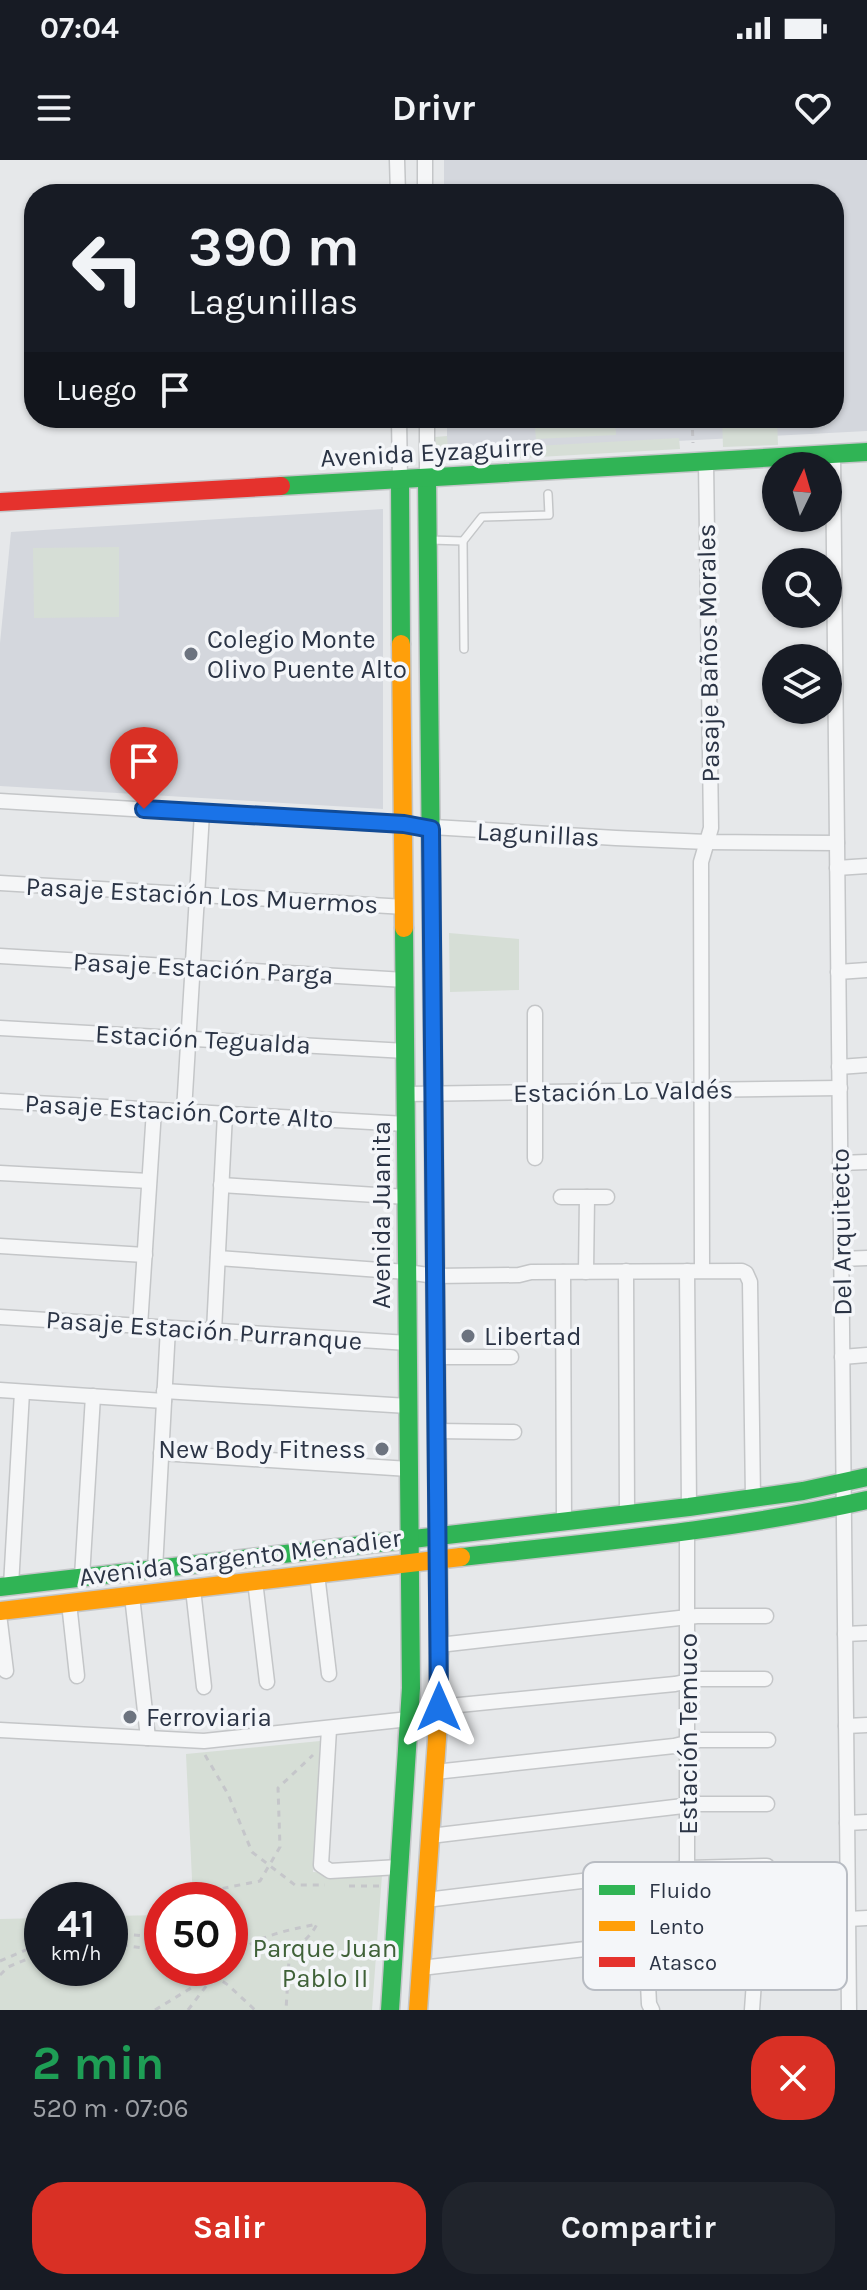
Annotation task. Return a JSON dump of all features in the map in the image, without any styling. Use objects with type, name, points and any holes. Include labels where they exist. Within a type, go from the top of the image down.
[{"type":"main road","name":"Avenida Eyzaguirre","points":[[842,453],[867,452]]},
{"type":"main road","name":"Avenida Eyzaguirre","points":[[0,502],[762,458]]},
{"type":"main road","name":"Avenida Juanita","points":[[418,2010],[439,1707],[427,478]]},
{"type":"main road","name":"Avenida Juanita","points":[[390,2010],[409,1719],[400,480]]},
{"type":"main road","name":"Avenida Sargento Menadier","points":[[5,1586],[753,1499],[867,1477]]},
{"type":"main road","name":"Avenida Sargento Menadier","points":[[0,1611],[687,1533],[867,1500]]},
{"type":"street","points":[[397,160],[398,184]]},
{"type":"street","points":[[425,160],[425,184]]},
{"type":"street","name":"Avenida Juanita","points":[[399,428],[400,480]]},
{"type":"street","name":"Avenida Juanita","points":[[427,428],[427,478]]},
{"type":"street","name":"Pasaje Baños Morales","points":[[702,1270],[701,862],[711,828],[706,462]]},
{"type":"street","name":"Del Arquitecto","points":[[834,532],[849,2010]]},
{"type":"street","name":"Lagunillas","points":[[0,801],[404,824],[431,829],[707,842],[837,843]]},
{"type":"street","points":[[184,1111],[202,813]]},
{"type":"street","points":[[837,868],[867,866]]},
{"type":"street","name":"Pasaje Estación Los Muermos","points":[[0,883],[405,907]]},
{"type":"street","name":"Pasaje Estación Parga","points":[[0,956],[405,980]]},
{"type":"street","points":[[838,972],[867,970]]},
{"type":"street","points":[[535,1013],[535,1158]]},
{"type":"street","name":"Estación Tegualda","points":[[0,1028],[406,1051]]},
{"type":"street","points":[[839,1067],[867,1065]]},
{"type":"street","name":"Estación Lo Valdés","points":[[406,1094],[840,1088]]},
{"type":"street","name":"Pasaje Estación Corte Alto","points":[[0,1101],[406,1124]]},
{"type":"street","points":[[140,1326],[154,1110]]},
{"type":"street","points":[[214,1331],[225,1114]]},
{"type":"street","points":[[840,1163],[867,1162]]},
{"type":"street","points":[[0,1173],[149,1181]]},
{"type":"street","points":[[221,1185],[407,1197]]},
{"type":"street","points":[[561,1197],[607,1197]]},
{"type":"street","points":[[586,1272],[587,1197]]},
{"type":"street","points":[[0,1246],[145,1255]]},
{"type":"street","points":[[218,1258],[435,1276],[702,1270],[746,1273],[750,1282],[753,1499]]},
{"type":"street","points":[[841,1259],[867,1258]]},
{"type":"street","points":[[626,1271],[627,1514]]},
{"type":"street","points":[[687,1271],[689,1507]]},
{"type":"street","points":[[563,1272],[564,1522]]},
{"type":"street","name":"Pasaje Estación Purranque","points":[[0,1317],[408,1343]]},
{"type":"street","points":[[155,1569],[168,1328]]},
{"type":"street","points":[[842,1357],[867,1355]]},
{"type":"street","points":[[436,1357],[511,1357]]},
{"type":"street","points":[[0,1390],[408,1406]]},
{"type":"street","points":[[5,1586],[22,1392]]},
{"type":"street","points":[[82,1577],[93,1396]]},
{"type":"street","points":[[437,1431],[514,1432]]},
{"type":"street","points":[[161,1453],[409,1469]]},
{"type":"street","name":"Estación Temuco","points":[[687,1533],[688,1862]]},
{"type":"street","points":[[317,1574],[329,1674]]},
{"type":"street","points":[[255,1581],[267,1682]]},
{"type":"street","points":[[193,1589],[204,1687]]},
{"type":"street","points":[[132,1596],[148,1738]]},
{"type":"street","points":[[69,1603],[77,1676]]},
{"type":"street","points":[[439,1645],[687,1618],[766,1616]]},
{"type":"street","points":[[0,1622],[6,1671]]},
{"type":"street","points":[[845,1634],[867,1633]]},
{"type":"street","points":[[439,1707],[688,1681],[765,1679]]},
{"type":"street","points":[[0,1730],[197,1741],[329,1735],[409,1719]]},
{"type":"street","points":[[846,1726],[867,1725]]},
{"type":"street","points":[[329,1735],[321,1865],[330,1871],[399,1867]]},
{"type":"street","points":[[435,1772],[688,1743],[768,1740]]},
{"type":"street","points":[[430,1836],[688,1806],[767,1804]]},
{"type":"street","points":[[847,1823],[867,1822]]},
{"type":"street","points":[[426,1900],[583,1881]]},
{"type":"street","points":[[848,1919],[867,1918]]},
{"type":"street","points":[[421,1968],[583,1949]]},
{"type":"street","points":[[648,1990],[652,2010]]},
{"type":"street","points":[[752,2010],[753,1990]]},
{"type":"lane","points":[[464,649],[463,541],[482,517],[549,515],[548,494]]},
{"type":"lane","points":[[428,541],[463,541]]},
{"type":"path","points":[[692,428],[692,438]]},
{"type":"path","points":[[248,1883],[260,1881],[280,1847],[278,1788],[329,1735]]},
{"type":"path","points":[[197,1741],[228,1794],[252,1852],[295,1885],[398,1886]]},
{"type":"path","points":[[248,1945],[262,1937],[317,1924],[313,1934],[292,1953],[289,1960],[286,2010]]},
{"type":"path","points":[[0,1961],[24,1951]]},
{"type":"path","points":[[0,1975],[8,1967],[24,1960]]},
{"type":"path","points":[[155,2010],[194,1986]]},
{"type":"path","points":[[188,2010],[205,1986]]},
{"type":"path","points":[[228,1986],[255,2010]]},
{"type":"shaded area","points":[[444,160],[867,160],[867,431],[447,453],[447,428],[844,428],[844,184],[444,184]]},
{"type":"shaded area","name":"Colegio Monte Olivo Puente Alto","points":[[383,509],[383,809],[0,786],[0,643],[11,532]]},
{"type":"green space","points":[[535,428],[616,428],[616,435],[536,439]]},
{"type":"green space","points":[[722,428],[777,428],[778,445],[723,447]]},
{"type":"green space","points":[[447,436],[448,451],[679,438],[680,449],[448,462],[436,458],[435,437]]},
{"type":"green space","points":[[119,547],[119,617],[34,618],[33,548]]},
{"type":"green space","points":[[449,933],[519,939],[519,990],[450,992]]},
{"type":"green space","name":"Parque Juan Pablo II","points":[[320,1741],[313,1872],[382,1875],[372,2010],[0,2010],[0,1919],[24,1918],[24,1986],[128,1986],[128,1916],[144,1915],[144,1986],[248,1986],[248,1882],[192,1882],[186,1754]]},
{"type":"traffic: fast","points":[[281,486],[867,452]]},
{"type":"traffic: fast","points":[[427,478],[439,1653]]},
{"type":"traffic: fast","points":[[400,480],[401,644]]},
{"type":"traffic: fast","points":[[390,2010],[411,1688],[404,928]]},
{"type":"traffic: fast","points":[[0,1587],[689,1507],[803,1491],[867,1477]]},
{"type":"traffic: fast","points":[[461,1557],[716,1527],[867,1500]]},
{"type":"traffic: slow","points":[[401,644],[404,928]]},
{"type":"traffic: slow","points":[[0,1611],[461,1557]]},
{"type":"traffic: slow","points":[[418,2010],[437,1739],[439,1653]]},
{"type":"traffic: jam","points":[[0,502],[281,486]]},
{"type":"place","name":"Colegio Monte Olivo Puente Alto","points":[[191,654]]},
{"type":"place","name":"Libertad","points":[[468,1336]]},
{"type":"place","name":"New Body Fitness","points":[[382,1449]]},
{"type":"place","name":"Ferroviaria","points":[[130,1717]]},
{"type":"route","points":[[144,809],[404,824],[431,829],[439,1707]]}]
